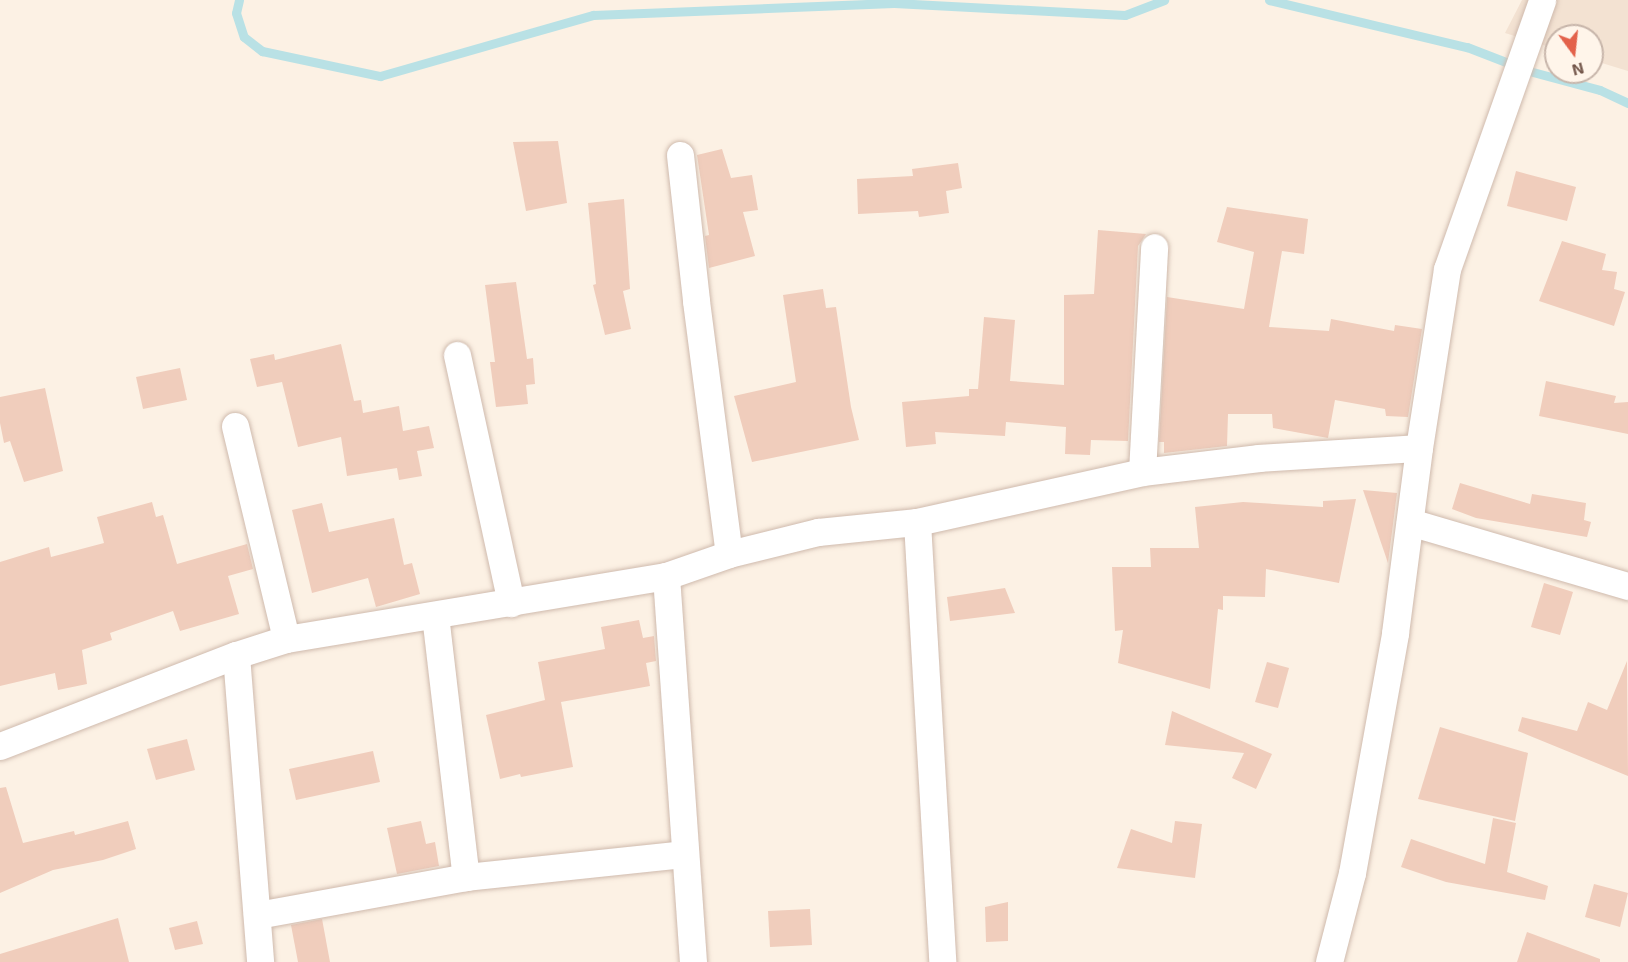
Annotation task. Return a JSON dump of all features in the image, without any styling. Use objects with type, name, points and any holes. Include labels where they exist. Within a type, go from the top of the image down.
[{"type":"street","points":[[1329,962],[1356,850],[1395,633],[1419,448],[1447,269],[1542,0]]},
{"type":"street","points":[[680,155],[696,301],[729,554]]},
{"type":"street","points":[[1142,472],[1154,247]]},
{"type":"street","points":[[457,355],[511,603]]},
{"type":"street","points":[[235,426],[286,639]]},
{"type":"street","points":[[0,746],[236,655],[286,639],[666,576],[729,554],[818,532],[917,522],[1142,472],[1259,458],[1419,448]]},
{"type":"street","points":[[917,522],[942,962]]},
{"type":"street","points":[[1410,522],[1628,586]]},
{"type":"street","points":[[666,576],[693,962]]},
{"type":"street","points":[[435,615],[466,877]]},
{"type":"street","points":[[236,655],[260,962]]},
{"type":"street","points":[[257,915],[466,877],[684,854]]},
{"type":"shaded area","points":[[1522,0],[1628,0],[1628,71],[1604,64],[1604,24],[1544,24],[1544,45],[1505,33]]},
{"type":"building","points":[[558,141],[567,203],[526,211],[513,142]]},
{"type":"building","points":[[722,149],[731,178],[752,175],[758,210],[743,212],[755,256],[709,268],[705,236],[709,235],[697,155]]},
{"type":"building","points":[[958,163],[962,188],[946,191],[949,213],[919,217],[918,211],[858,214],[857,179],[913,176],[912,169]]},
{"type":"building","points":[[1516,171],[1576,187],[1567,221],[1507,206]]},
{"type":"building","points":[[624,199],[630,289],[623,291],[631,329],[605,335],[593,285],[596,284],[588,203]]},
{"type":"building","points":[[1227,207],[1308,219],[1304,254],[1282,251],[1269,327],[1329,331],[1331,319],[1394,331],[1395,325],[1422,329],[1408,417],[1386,416],[1385,409],[1335,400],[1328,438],[1273,428],[1272,414],[1228,414],[1227,446],[1164,453],[1164,442],[1159,442],[1167,297],[1244,309],[1254,252],[1217,242]]},
{"type":"building","points":[[1098,230],[1146,234],[1138,246],[1128,441],[1091,440],[1090,455],[1065,454],[1066,427],[1006,422],[1005,436],[935,432],[936,444],[906,447],[902,402],[969,396],[969,389],[978,389],[984,317],[1015,320],[1010,381],[1064,385],[1064,295],[1094,294]]},
{"type":"building","points":[[1562,241],[1606,254],[1602,270],[1617,272],[1614,289],[1625,292],[1614,326],[1539,301]]},
{"type":"building","points":[[516,282],[527,359],[533,358],[535,384],[526,385],[528,404],[496,407],[490,362],[495,362],[485,285]]},
{"type":"building","points":[[823,289],[826,308],[836,307],[851,407],[859,440],[752,462],[734,396],[796,382],[783,295]]},
{"type":"building","points":[[341,344],[354,401],[361,400],[363,413],[399,406],[403,431],[429,426],[434,448],[417,451],[422,476],[399,480],[397,468],[347,476],[341,437],[298,447],[282,382],[257,387],[250,359],[274,354],[275,360]]},
{"type":"building","points":[[180,368],[187,400],[143,409],[136,377]]},
{"type":"building","points":[[1546,381],[1616,396],[1614,403],[1628,402],[1628,434],[1539,416]]},
{"type":"building","points":[[45,388],[63,471],[24,482],[10,441],[4,443],[0,423],[0,397]]},
{"type":"building","points":[[1460,483],[1530,504],[1532,494],[1586,503],[1584,520],[1591,522],[1587,537],[1476,518],[1452,509]]},
{"type":"building","points":[[1363,490],[1397,493],[1388,563]]},
{"type":"building","points":[[1356,499],[1339,583],[1266,569],[1265,597],[1223,596],[1223,610],[1218,609],[1210,689],[1118,663],[1123,630],[1115,631],[1112,567],[1151,567],[1150,548],[1199,548],[1195,507],[1243,502],[1323,507],[1323,501]]},
{"type":"building","points":[[152,502],[156,517],[163,515],[177,564],[247,544],[253,569],[228,576],[239,614],[180,631],[173,611],[110,633],[112,640],[82,650],[87,684],[58,690],[55,673],[0,686],[0,562],[49,547],[51,557],[104,543],[97,517]]},
{"type":"building","points":[[322,503],[329,532],[394,518],[404,565],[412,563],[420,594],[376,607],[368,578],[312,593],[292,510]]},
{"type":"building","points":[[1544,583],[1573,592],[1560,635],[1531,627]]},
{"type":"building","points":[[1005,588],[1015,613],[950,621],[947,597]]},
{"type":"building","points":[[639,620],[643,638],[654,636],[656,661],[646,663],[650,686],[561,702],[573,767],[500,779],[486,715],[545,700],[538,662],[605,649],[601,627]]},
{"type":"building","points":[[1627,661],[1628,776],[1518,731],[1522,717],[1577,731],[1588,702],[1607,710]]},
{"type":"building","points":[[1267,662],[1289,668],[1278,708],[1255,702]]},
{"type":"building","points":[[1172,711],[1272,754],[1256,789],[1232,778],[1244,753],[1165,745]]},
{"type":"building","points":[[1440,727],[1528,753],[1515,821],[1418,799]]},
{"type":"building","points":[[187,739],[195,770],[156,780],[147,749]]},
{"type":"building","points":[[373,751],[380,782],[296,800],[289,769]]},
{"type":"building","points":[[6,787],[23,843],[74,831],[75,835],[128,821],[136,849],[103,860],[53,870],[0,893],[0,788]]},
{"type":"building","points":[[1493,818],[1516,823],[1507,872],[1548,886],[1545,900],[1446,882],[1401,867],[1411,839],[1485,864]]},
{"type":"building","points":[[421,821],[426,844],[435,842],[439,866],[397,874],[387,828]]},
{"type":"building","points":[[1175,821],[1202,824],[1195,878],[1117,868],[1131,829],[1172,843]]},
{"type":"building","points":[[1594,884],[1628,893],[1620,927],[1585,917]]},
{"type":"building","points":[[1008,902],[1008,941],[986,942],[985,907]]},
{"type":"building","points":[[810,909],[812,945],[770,947],[768,911]]},
{"type":"building","points":[[118,918],[129,962],[0,962],[0,954]]},
{"type":"building","points":[[322,919],[330,962],[298,962],[291,925]]},
{"type":"building","points":[[197,921],[203,944],[175,950],[169,928]]},
{"type":"building","points":[[1527,932],[1600,959],[1600,962],[1517,962]]},
{"type":"waterway","points":[[239,0],[236,13],[244,37],[262,51],[380,76],[593,15],[894,3],[1125,15],[1164,0]]},
{"type":"waterway","points":[[1269,0],[1467,47],[1529,71],[1600,90],[1628,103]]}]
